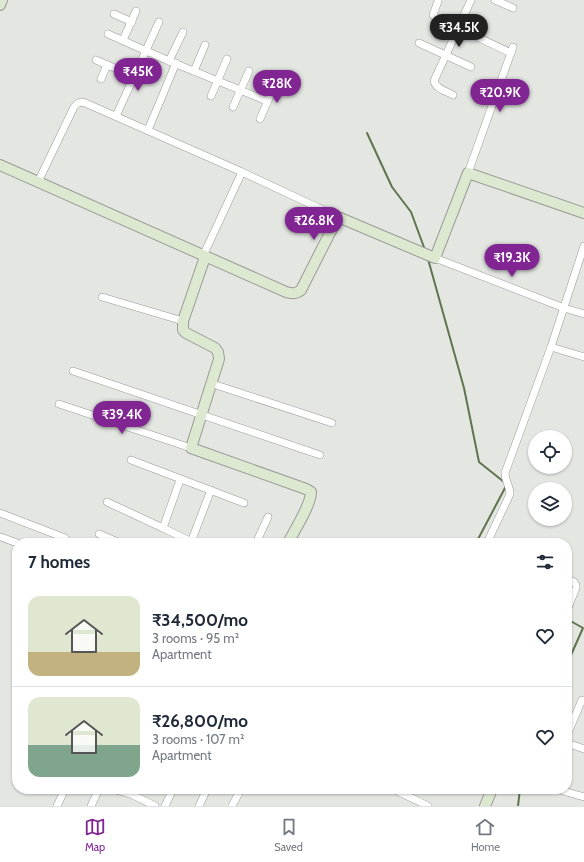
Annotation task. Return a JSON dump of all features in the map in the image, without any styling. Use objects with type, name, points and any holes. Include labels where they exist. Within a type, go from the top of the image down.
[{"type":"street","points":[[0,5],[2,0]]},
{"type":"street","points":[[453,95],[435,85],[434,81],[471,0]]},
{"type":"street","points":[[495,0],[513,8]]},
{"type":"street","points":[[435,258],[468,173],[512,50],[458,28],[433,15],[438,1]]},
{"type":"street","points":[[124,40],[136,11]]},
{"type":"street","points":[[114,14],[132,22]]},
{"type":"street","points":[[116,116],[159,22]]},
{"type":"street","points":[[148,130],[183,32]]},
{"type":"street","points":[[108,34],[268,101]]},
{"type":"street","points":[[419,43],[471,67]]},
{"type":"street","points":[[194,71],[205,45]]},
{"type":"street","points":[[211,96],[226,59]]},
{"type":"street","points":[[96,60],[134,77]]},
{"type":"street","points":[[101,79],[106,65]]},
{"type":"street","points":[[233,107],[249,71]]},
{"type":"street","points":[[260,119],[276,82]]},
{"type":"street","points":[[38,182],[74,107],[78,102],[83,102],[242,172],[338,217],[435,258],[564,308],[584,314]]},
{"type":"street","points":[[0,165],[286,292],[298,293],[301,290],[338,217]]},
{"type":"street","points":[[191,448],[219,359],[218,352],[215,348],[183,330],[183,321],[204,256],[242,172]]},
{"type":"street","points":[[468,173],[584,213]]},
{"type":"street","points":[[489,538],[510,494],[505,473],[564,308],[580,270],[584,246]]},
{"type":"street","points":[[102,297],[183,321]]},
{"type":"street","points":[[551,347],[584,357]]},
{"type":"street","points":[[73,371],[320,455]]},
{"type":"street","points":[[212,384],[332,423]]},
{"type":"street","points":[[59,404],[191,448],[306,489],[310,492],[311,497],[291,538]]},
{"type":"street","points":[[131,460],[180,480],[244,502]]},
{"type":"street","points":[[163,528],[180,480]]},
{"type":"street","points":[[193,538],[211,490]]},
{"type":"street","points":[[107,502],[184,538]]},
{"type":"street","points":[[0,513],[65,538]]},
{"type":"street","points":[[258,538],[268,517]]},
{"type":"street","points":[[99,534],[108,538]]},
{"type":"street","points":[[1,537],[12,541]]},
{"type":"street","points":[[572,581],[576,585],[576,588],[572,598]]},
{"type":"street","points":[[572,723],[582,700],[584,700]]},
{"type":"street","points":[[572,745],[584,749]]},
{"type":"street","points":[[57,806],[63,794]]},
{"type":"street","points":[[91,806],[97,794]]},
{"type":"street","points":[[137,794],[155,806]]},
{"type":"street","points":[[165,806],[171,794]]},
{"type":"street","points":[[199,806],[205,794]]},
{"type":"street","points":[[232,806],[238,794]]},
{"type":"street","points":[[403,794],[428,806]]},
{"type":"street","points":[[485,806],[490,794]]},
{"type":"street","points":[[572,794],[584,798]]},
{"type":"waterway","points":[[367,133],[392,187],[411,212],[425,250]]},
{"type":"waterway","points":[[428,259],[464,388],[479,462],[504,482]]},
{"type":"waterway","points":[[479,538],[506,486]]},
{"type":"waterway","points":[[572,622],[583,628],[572,653]]},
{"type":"waterway","points":[[518,806],[519,794]]}]
